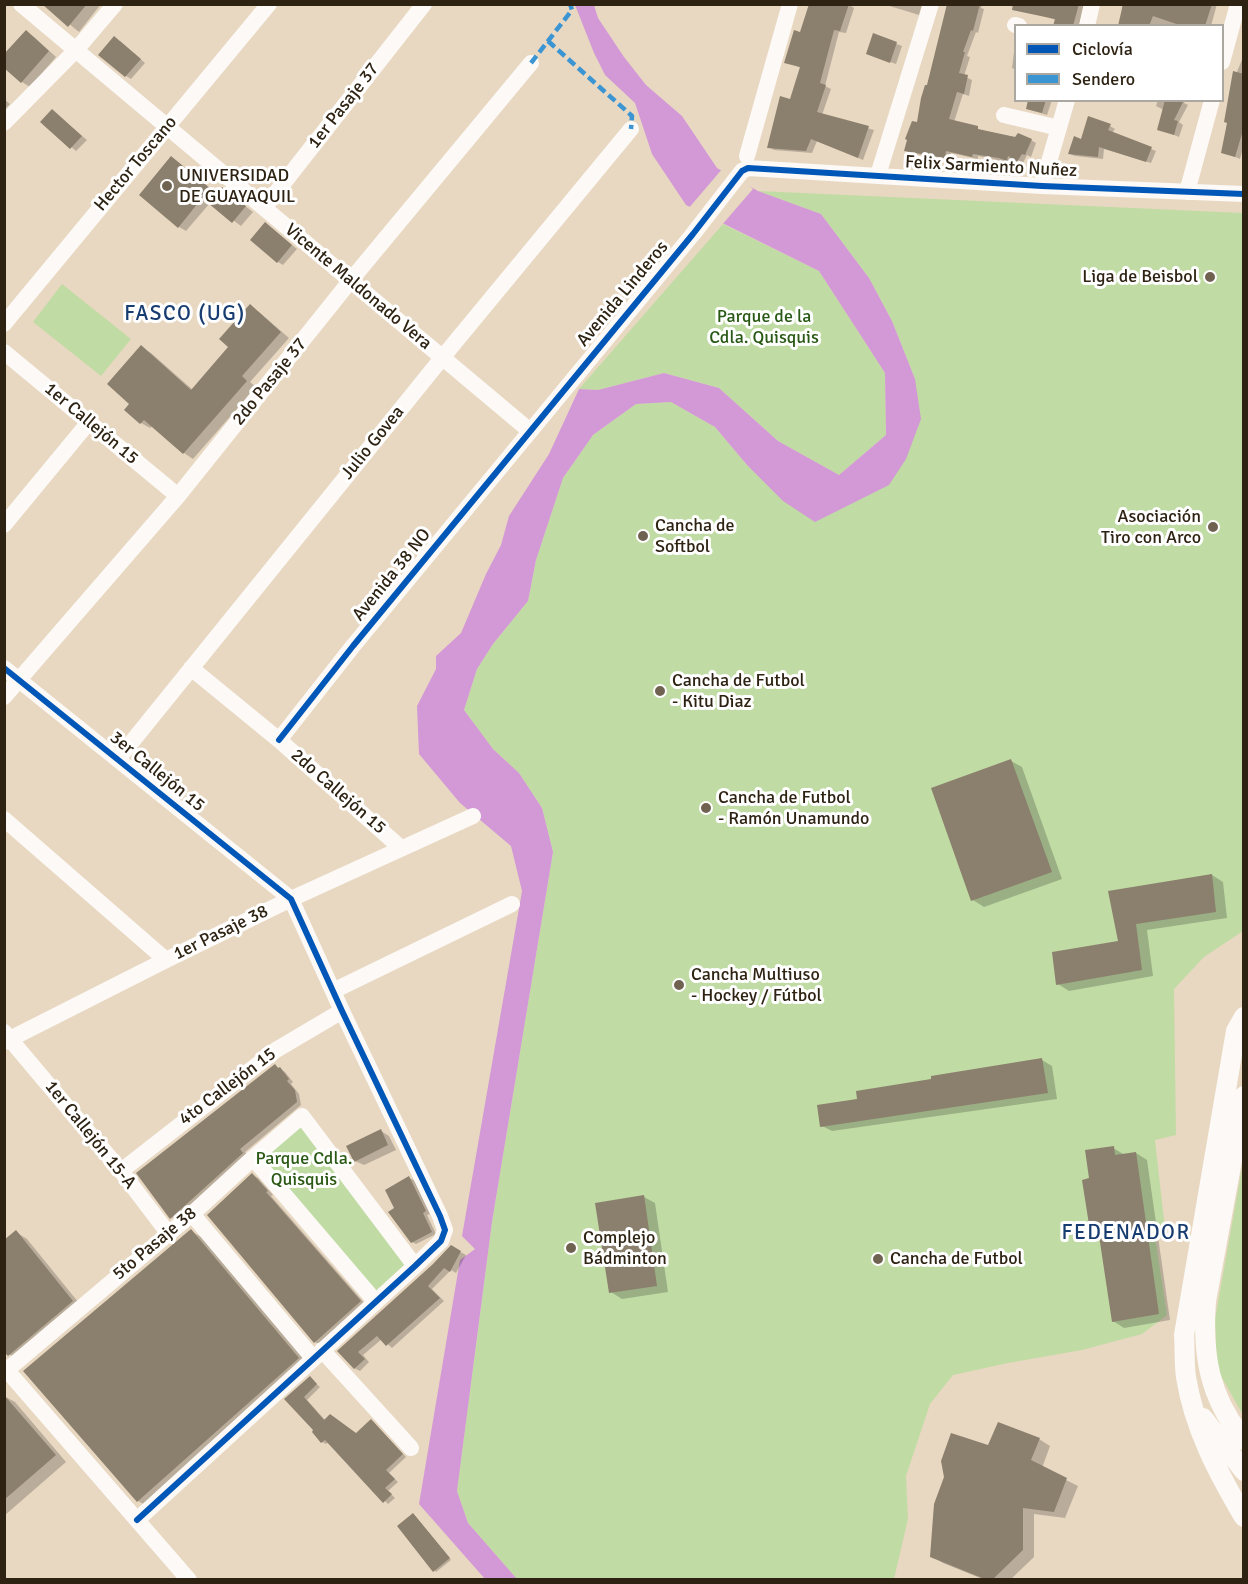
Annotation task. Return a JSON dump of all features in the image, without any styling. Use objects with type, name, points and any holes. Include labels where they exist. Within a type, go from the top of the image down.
[{"type":"main road","points":[[1244,1017],[1236,1031],[1184,1335],[1186,1376],[1205,1444],[1223,1482],[1244,1517]]},
{"type":"main road","points":[[1244,1096],[1206,1301],[1204,1328],[1208,1371],[1216,1394],[1227,1417],[1244,1440]]},
{"type":"main road","points":[[1192,1404],[1244,1471]]},
{"type":"street","name":"Vicente Maldonado Vera","points":[[21,4],[530,431]]},
{"type":"street","points":[[4,123],[76,50],[115,4]]},
{"type":"street","name":"Hector Toscano","points":[[4,324],[269,4]]},
{"type":"street","name":"1er Pasaje 37","points":[[264,208],[424,4]]},
{"type":"street","points":[[747,156],[790,4]]},
{"type":"street","points":[[878,176],[931,4]]},
{"type":"street","points":[[1088,24],[1092,4]]},
{"type":"street","points":[[1224,55],[1238,4]]},
{"type":"street","name":"2do Pasaje 37","points":[[4,697],[178,496],[351,280],[531,63]]},
{"type":"street","points":[[1042,186],[1066,102]]},
{"type":"street","points":[[1186,192],[1211,102]]},
{"type":"street","points":[[1004,115],[1059,128]]},
{"type":"street","name":"Julio Govea","points":[[118,759],[442,358],[631,129]]},
{"type":"street","name":"Felix Sarmiento Nuñez","points":[[739,175],[748,168],[1042,186],[1244,194]]},
{"type":"street","name":"Avenida Linderos","points":[[530,431],[739,175]]},
{"type":"street","name":"1er Callejón 15","points":[[4,352],[178,496]]},
{"type":"street","points":[[4,525],[89,422]]},
{"type":"street","name":"Avenida 38 NO","points":[[279,740],[353,646],[530,431]]},
{"type":"street","name":"3er Callejón 15","points":[[4,668],[291,899]]},
{"type":"street","name":"2do Callejón 15","points":[[191,668],[279,740],[401,848]]},
{"type":"street","name":"1er Pasaje 38","points":[[6,1037],[291,899],[473,816]]},
{"type":"street","points":[[4,819],[166,960]]},
{"type":"street","points":[[137,1520],[415,1266],[441,1241],[445,1230],[291,899]]},
{"type":"street","points":[[333,991],[512,904]]},
{"type":"street","name":"4to Callejón 15","points":[[120,1171],[276,1050],[342,1011]]},
{"type":"street","name":"1er Callejón 15-A","points":[[6,1037],[120,1171],[168,1233]]},
{"type":"street","name":"5to Pasaje 38","points":[[6,1369],[192,1214],[302,1116],[415,1266]]},
{"type":"street","points":[[253,1158],[375,1301]]},
{"type":"street","points":[[192,1214],[318,1354],[411,1448]]},
{"type":"street","points":[[6,1369],[189,1580]]},
{"type":"green space","points":[[758,191],[1243,213],[1243,931],[1204,957],[1174,989],[1176,1135],[1155,1140],[1165,1229],[1154,1230],[1167,1315],[1142,1334],[1082,1350],[953,1375],[930,1404],[906,1476],[908,1519],[894,1579],[517,1579],[468,1523],[457,1491],[492,1222],[553,852],[542,808],[519,773],[493,749],[464,710],[477,669],[493,644],[528,601],[536,560],[563,478],[593,435],[636,404],[671,402],[715,427],[747,465],[889,485],[915,379],[892,321],[869,278],[821,214]]},
{"type":"green space","name":"Parque de la Cdla. Quisquis","points":[[723,224],[819,271],[885,373],[886,435],[839,475],[778,441],[719,388],[664,373],[598,390],[579,389]]},
{"type":"green space","points":[[62,284],[131,339],[101,376],[33,322]]},
{"type":"green space","name":"Parque Cdla. Quisquis","points":[[302,1116],[415,1266],[375,1301],[253,1158]]},
{"type":"green space","points":[[1243,1162],[1243,1415],[1217,1369],[1215,1319]]},
{"type":"shaded area","points":[[575,5],[594,5],[598,18],[624,57],[646,85],[682,116],[717,168],[758,191],[821,214],[869,278],[892,321],[915,379],[921,419],[906,459],[889,485],[815,522],[783,501],[747,465],[715,427],[671,402],[636,404],[593,435],[563,478],[536,560],[528,601],[493,644],[477,669],[464,710],[493,749],[519,773],[542,808],[553,852],[492,1222],[457,1491],[468,1523],[517,1579],[485,1579],[419,1504],[460,1260],[475,1249],[462,1236],[522,891],[511,846],[460,803],[419,754],[417,706],[436,669],[436,656],[461,633],[501,545],[509,516],[549,454],[579,389],[598,390],[664,373],[719,388],[778,441],[839,475],[886,435],[885,373],[819,271],[686,205],[652,154],[635,103],[605,75]]},
{"type":"pier","points":[[723,168],[739,177],[753,189],[721,226],[688,209]]},
{"type":"building","points":[[42,4],[87,4],[68,27]]},
{"type":"building","points":[[809,4],[849,4],[840,31],[834,30],[820,83],[826,85],[817,112],[869,126],[858,158],[811,139],[806,151],[767,148],[780,96],[790,99],[800,67],[784,63],[794,30],[800,32]]},
{"type":"building","points":[[947,4],[980,4],[973,31],[971,30],[963,52],[965,52],[959,73],[968,75],[964,94],[957,92],[949,119],[978,126],[978,129],[1015,137],[1018,133],[1032,139],[1025,155],[1022,154],[1017,162],[1008,156],[1007,161],[946,151],[945,158],[904,151],[907,140],[905,139],[912,121],[917,122],[921,98],[925,85],[927,85]]},
{"type":"building","points":[[1013,4],[1079,4],[1074,24],[1054,24],[1055,19],[1012,10]]},
{"type":"building","points":[[1123,4],[1212,4],[1206,24],[1176,24],[1153,16],[1150,24],[1118,24]]},
{"type":"building","points":[[26,30],[49,51],[21,83],[4,68],[4,54]]},
{"type":"building","points":[[873,33],[897,42],[890,63],[866,54]]},
{"type":"building","points":[[114,36],[141,59],[125,77],[98,55]]},
{"type":"building","points":[[1233,71],[1244,74],[1244,127],[1235,157],[1221,153]]},
{"type":"building","points":[[1028,102],[1045,102],[1042,113],[1026,109]]},
{"type":"building","points":[[1164,102],[1183,102],[1174,120],[1178,121],[1174,135],[1157,130]]},
{"type":"building","points":[[52,109],[82,136],[70,149],[40,122]]},
{"type":"building","points":[[1088,116],[1111,124],[1108,130],[1152,147],[1146,162],[1099,147],[1098,157],[1068,154],[1074,136],[1081,139]]},
{"type":"building","points":[[171,156],[217,194],[222,187],[246,206],[232,223],[202,198],[178,228],[139,195]]},
{"type":"building","points":[[265,222],[292,245],[277,263],[250,240]]},
{"type":"building","points":[[250,304],[281,332],[242,376],[247,381],[183,454],[144,420],[140,424],[124,410],[129,404],[107,384],[141,345],[191,390],[228,347],[219,339]]},
{"type":"building","points":[[1011,759],[1052,872],[971,901],[931,788]]},
{"type":"building","points":[[1212,874],[1216,912],[1136,924],[1142,970],[1056,985],[1052,952],[1118,941],[1108,891]]},
{"type":"building","points":[[1042,1058],[1048,1093],[820,1127],[817,1105],[857,1099],[856,1091]]},
{"type":"building","points":[[275,1064],[289,1079],[287,1081],[295,1090],[297,1102],[240,1149],[243,1153],[170,1219],[136,1173]]},
{"type":"building","points":[[381,1129],[388,1145],[354,1162],[346,1146]]},
{"type":"building","points":[[1114,1146],[1115,1155],[1136,1152],[1159,1314],[1112,1322],[1098,1229],[1090,1231],[1082,1180],[1089,1178],[1085,1150]]},
{"type":"building","points":[[252,1173],[361,1301],[314,1343],[207,1215]]},
{"type":"building","points":[[409,1176],[426,1211],[423,1213],[432,1232],[411,1243],[388,1212],[394,1208],[385,1190]]},
{"type":"building","points":[[644,1195],[657,1286],[609,1293],[595,1203]]},
{"type":"building","points":[[191,1229],[299,1358],[137,1502],[23,1371]]},
{"type":"building","points":[[16,1230],[73,1301],[8,1356],[4,1352],[4,1240]]},
{"type":"building","points":[[451,1245],[461,1251],[450,1272],[444,1268],[428,1286],[440,1298],[386,1346],[377,1336],[358,1352],[365,1359],[354,1369],[337,1351]]},
{"type":"building","points":[[310,1376],[317,1384],[304,1397],[324,1420],[330,1414],[356,1433],[371,1419],[403,1454],[386,1470],[395,1479],[385,1488],[392,1494],[383,1503],[325,1440],[321,1443],[312,1432],[313,1430],[284,1399]]},
{"type":"building","points":[[4,1395],[56,1455],[4,1500]]},
{"type":"building","points":[[998,1422],[1040,1438],[1031,1460],[1067,1478],[1054,1512],[1023,1508],[1023,1550],[992,1580],[987,1580],[930,1557],[934,1504],[944,1477],[941,1461],[951,1433],[988,1445]]},
{"type":"building","points":[[413,1513],[450,1558],[433,1572],[397,1526]]},
{"type":"marked path","points":[[531,63],[572,10],[570,4]]},
{"type":"marked path","points":[[548,41],[632,116],[631,129]]},
{"type":"cycle path","points":[[279,740],[353,646],[693,234],[742,171],[748,168],[1042,186],[1244,194]]},
{"type":"cycle path","points":[[4,668],[291,899],[445,1230],[441,1241],[415,1266],[137,1520]]},
{"type":"place","name":"UNIVERSIDAD DE GUAYAQUIL","points":[[167,186]]},
{"type":"place","name":"Liga de Beisbol","points":[[1210,277]]},
{"type":"place","name":"Asociación Tiro con Arco","points":[[1213,527]]},
{"type":"place","name":"Cancha de Softbol","points":[[643,536]]},
{"type":"place","name":"Cancha de Futbol - Kitu Diaz","points":[[660,691]]},
{"type":"place","name":"Cancha de Futbol - Ramón Unamundo","points":[[706,808]]},
{"type":"place","name":"Cancha Multiuso - Hockey / Fútbol","points":[[679,985]]},
{"type":"place","name":"Complejo Bádminton","points":[[571,1248]]},
{"type":"place","name":"Cancha de Futbol","points":[[878,1259]]},
{"type":"district","name":"FASCO (UG)","points":[[185,314]]},
{"type":"district","name":"FEDENADOR","points":[[1126,1233]]}]
